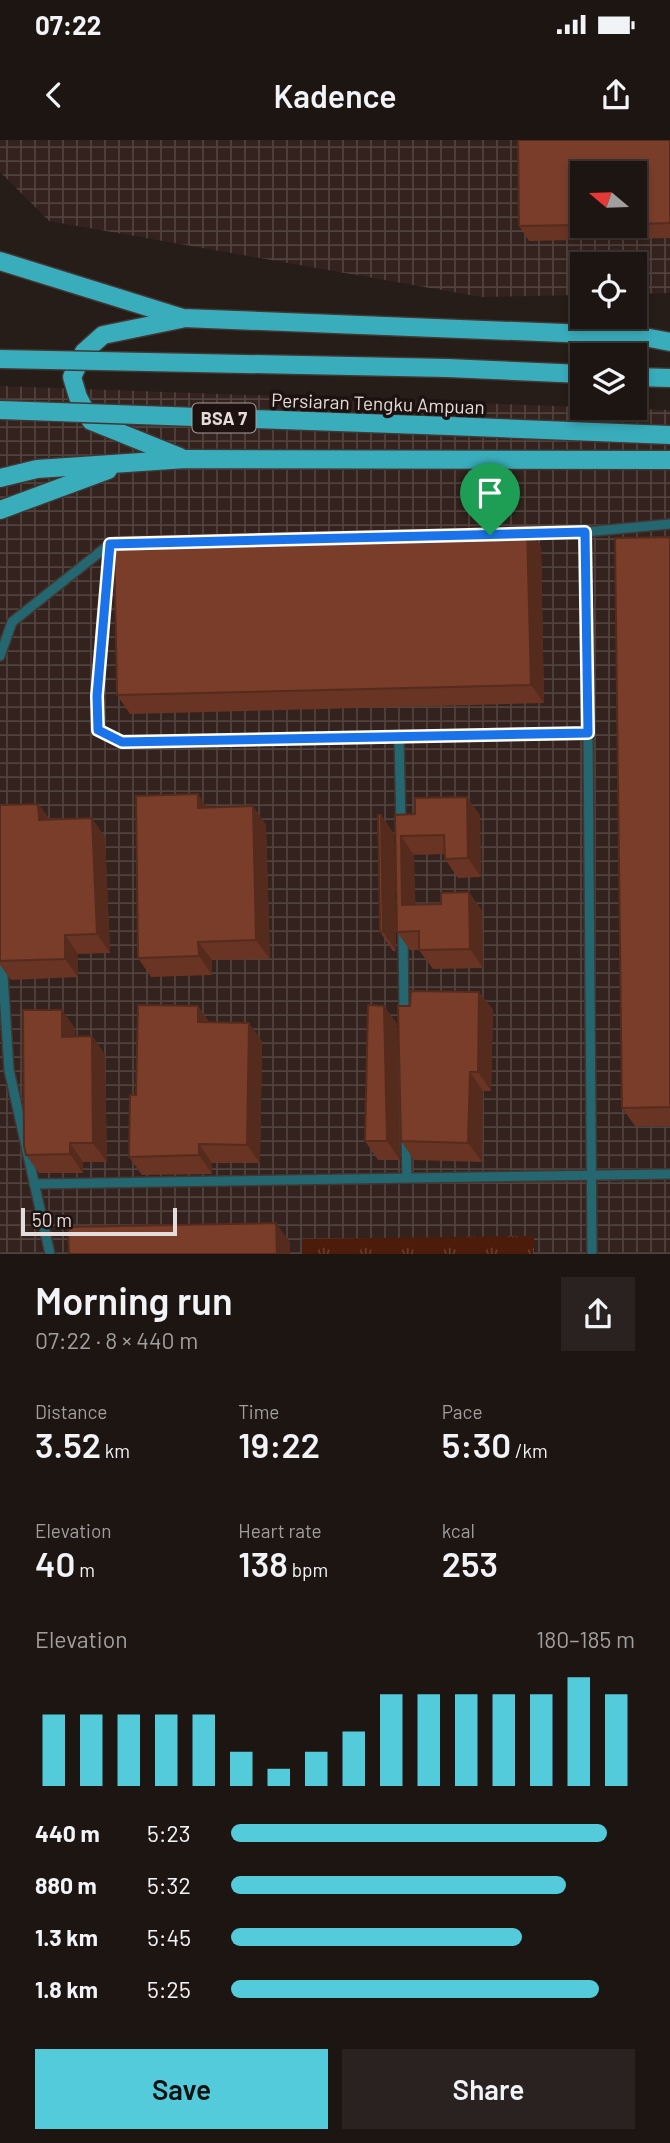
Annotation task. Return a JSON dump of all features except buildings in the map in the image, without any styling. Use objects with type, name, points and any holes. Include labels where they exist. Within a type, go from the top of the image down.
[{"type":"main road","points":[[0,249],[59,279]]},
{"type":"main road","points":[[0,261],[183,318]]},
{"type":"main road","points":[[186,459],[91,421],[78,397],[72,377],[84,352],[103,335],[183,318],[639,336],[670,342]]},
{"type":"main road","name":"Persiaran Tengku Ampuan","points":[[0,359],[447,368],[570,373]]},
{"type":"main road","points":[[647,377],[670,378]]},
{"type":"main road","name":"Persiaran Tengku Ampuan","points":[[0,410],[670,435]]},
{"type":"main road","points":[[0,478],[37,469],[186,459],[670,460]]},
{"type":"main road","points":[[0,510],[128,463]]},
{"type":"lane","points":[[515,534],[585,532],[670,524]]},
{"type":"lane","points":[[585,532],[592,1254]]},
{"type":"lane","points":[[110,544],[97,696],[98,730],[122,742],[588,733]]},
{"type":"lane","points":[[0,656],[12,622],[110,544],[138,544]]},
{"type":"lane","points":[[399,737],[401,834]]},
{"type":"lane","points":[[402,916],[404,1027]]},
{"type":"lane","points":[[2,945],[9,1070],[50,1254]]},
{"type":"lane","points":[[406,1123],[407,1178]]},
{"type":"lane","points":[[34,1185],[670,1174]]},
{"type":"shaded area","points":[[0,140],[670,140],[670,293],[647,294],[647,252],[570,252],[570,295],[481,297],[49,221],[0,172]]},
{"type":"shaded area","points":[[0,386],[570,406],[570,420],[647,420],[647,409],[670,410],[670,1254],[0,1254]]},
{"type":"green space","points":[[534,1236],[534,1254],[302,1254],[302,1239]]},
{"type":"route","points":[[585,532],[588,733],[122,742],[98,730],[97,696],[110,544],[490,535],[585,532]]}]
